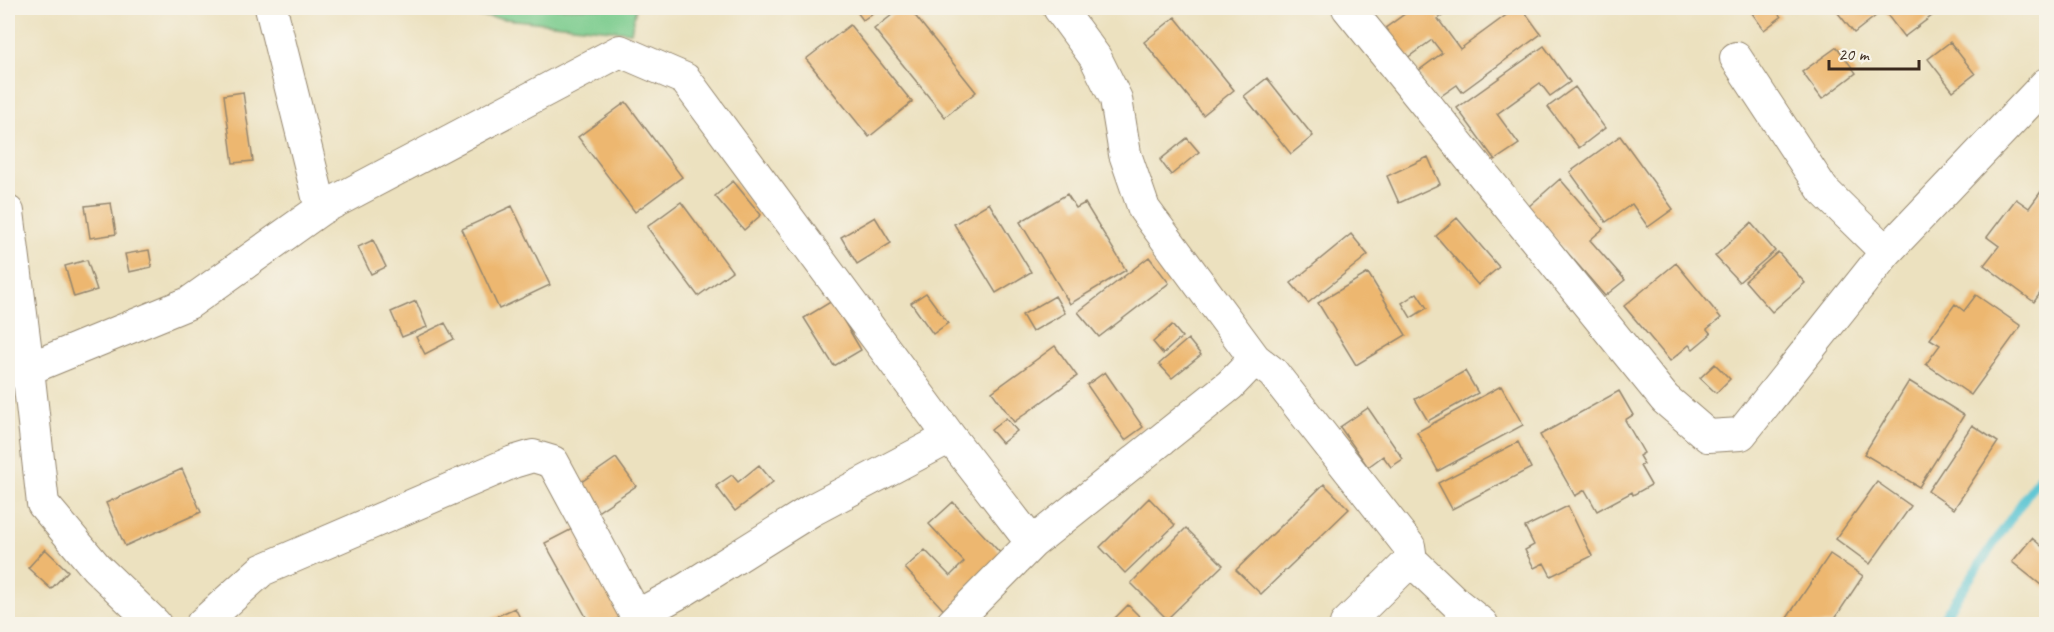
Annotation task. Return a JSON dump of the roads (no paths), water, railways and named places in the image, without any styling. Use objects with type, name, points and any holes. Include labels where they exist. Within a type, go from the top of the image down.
[{"type":"street","points":[[271,8],[321,209]]},
{"type":"street","points":[[1059,8],[1095,57],[1116,99],[1125,154],[1144,209],[1255,359],[1274,374],[1409,546],[1411,560],[1457,604],[1482,624]]},
{"type":"street","points":[[1348,8],[1665,399],[1708,436],[1741,434],[1886,252],[2046,84]]},
{"type":"street","points":[[18,370],[189,303],[321,209],[620,51],[685,79],[950,437],[1032,543]]},
{"type":"street","points":[[1736,58],[1823,190],[1886,252]]},
{"type":"street","points":[[8,212],[18,370],[43,504],[96,567],[155,624]]},
{"type":"street","points":[[952,624],[1032,543],[1230,385],[1255,359]]},
{"type":"street","points":[[202,624],[262,570],[513,462],[533,456],[553,462],[632,608],[644,612],[686,589],[812,510],[950,437]]},
{"type":"street","points":[[1346,624],[1411,560]]},
{"type":"waterway","points":[[1939,624],[2046,467]]}]
